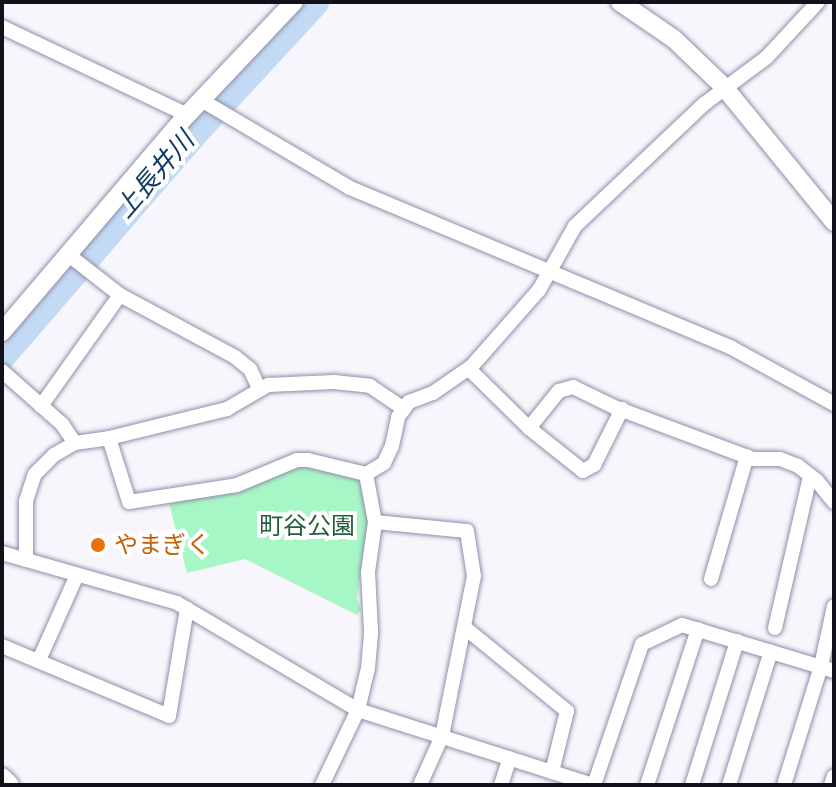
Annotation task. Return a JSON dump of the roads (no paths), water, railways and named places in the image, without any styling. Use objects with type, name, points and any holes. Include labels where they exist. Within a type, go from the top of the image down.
[{"type":"street","points":[[2,332],[70,256],[187,115],[294,2]]},
{"type":"street","points":[[620,2],[674,39],[724,87],[834,222]]},
{"type":"street","points":[[109,438],[129,502],[237,485],[297,460],[366,474],[384,463],[409,402],[433,393],[469,369],[539,290],[575,226],[724,87],[767,57],[818,2]]},
{"type":"street","points":[[2,27],[187,115]]},
{"type":"street","points":[[203,101],[350,188],[730,347],[834,404]]},
{"type":"street","points":[[70,256],[120,295],[235,357],[250,369],[260,390]]},
{"type":"street","points":[[41,406],[120,295]]},
{"type":"street","points":[[469,369],[529,428],[583,471],[594,465],[622,409]]},
{"type":"street","points":[[2,371],[62,424],[75,443]]},
{"type":"street","points":[[26,560],[26,501],[35,474],[54,455],[75,443],[109,438],[227,409],[268,385],[334,382],[370,386],[404,409]]},
{"type":"street","points":[[529,428],[559,391],[573,387],[747,456],[780,459],[810,476],[834,502]]},
{"type":"street","points":[[711,579],[747,456]]},
{"type":"street","points":[[322,785],[358,710],[368,668],[371,631],[368,572],[375,522],[366,474]]},
{"type":"street","points":[[775,628],[810,476]]},
{"type":"street","points":[[375,522],[467,531],[474,576],[442,736],[420,785]]},
{"type":"street","points":[[2,553],[187,609],[358,710],[594,785],[642,644],[682,625],[828,669]]},
{"type":"street","points":[[39,660],[77,575]]},
{"type":"street","points":[[784,785],[828,669],[834,606]]},
{"type":"street","points":[[2,646],[169,716],[187,609]]},
{"type":"street","points":[[464,627],[567,711],[552,772]]},
{"type":"street","points":[[647,785],[698,629]]},
{"type":"street","points":[[692,785],[737,641]]},
{"type":"street","points":[[729,785],[771,651]]},
{"type":"street","points":[[501,785],[510,758]]},
{"type":"street","points":[[831,785],[834,776]]},
{"type":"street","points":[[2,777],[10,785]]},
{"type":"waterway","name":"上長井川","points":[[2,353],[199,125],[313,2]]},
{"type":"place","name":"やまぎく","points":[[98,545]]},
{"type":"park label","name":"町谷公園","points":[[307,526]]}]
